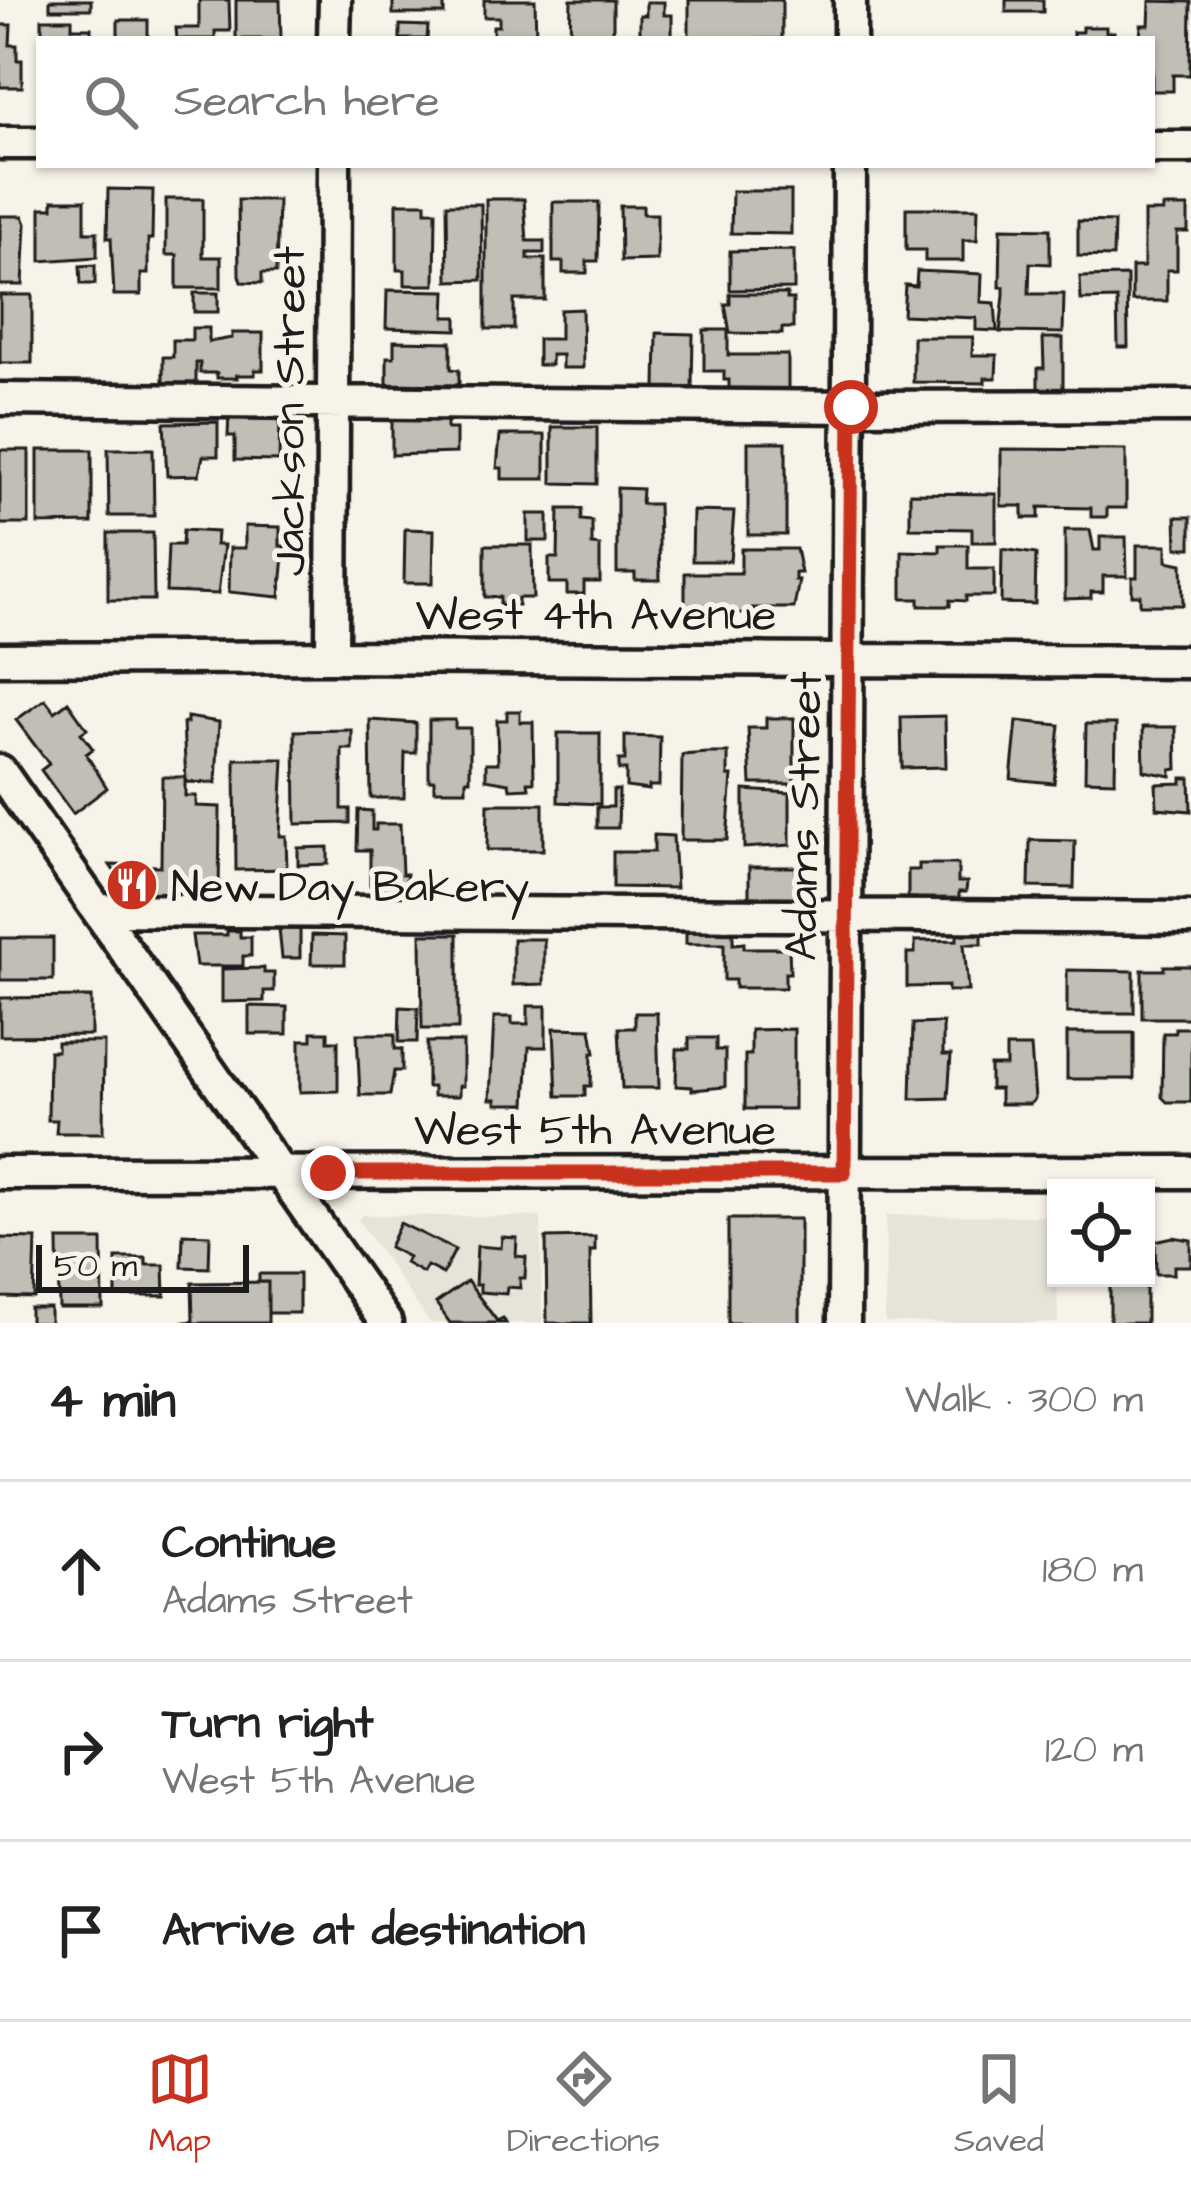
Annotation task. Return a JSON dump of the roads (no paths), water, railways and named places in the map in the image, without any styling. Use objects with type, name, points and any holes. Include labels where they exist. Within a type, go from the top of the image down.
[{"type":"street","points":[[334,0],[334,36]]},
{"type":"street","points":[[850,0],[850,36]]},
{"type":"street","points":[[0,143],[36,143]]},
{"type":"street","points":[[1155,147],[1191,147]]},
{"type":"street","name":"Jackson Street","points":[[332,657],[334,168]]},
{"type":"street","name":"Adams Street","points":[[844,1323],[850,168]]},
{"type":"street","points":[[0,399],[1191,406]]},
{"type":"street","name":"West 4th Avenue","points":[[0,659],[1191,662]]},
{"type":"street","points":[[0,772],[386,1323]]},
{"type":"street","points":[[99,910],[1191,918]]},
{"type":"street","name":"West 5th Avenue","points":[[0,1173],[1191,1172]]},
{"type":"place","name":"New Day Bakery","points":[[132,885]]}]
